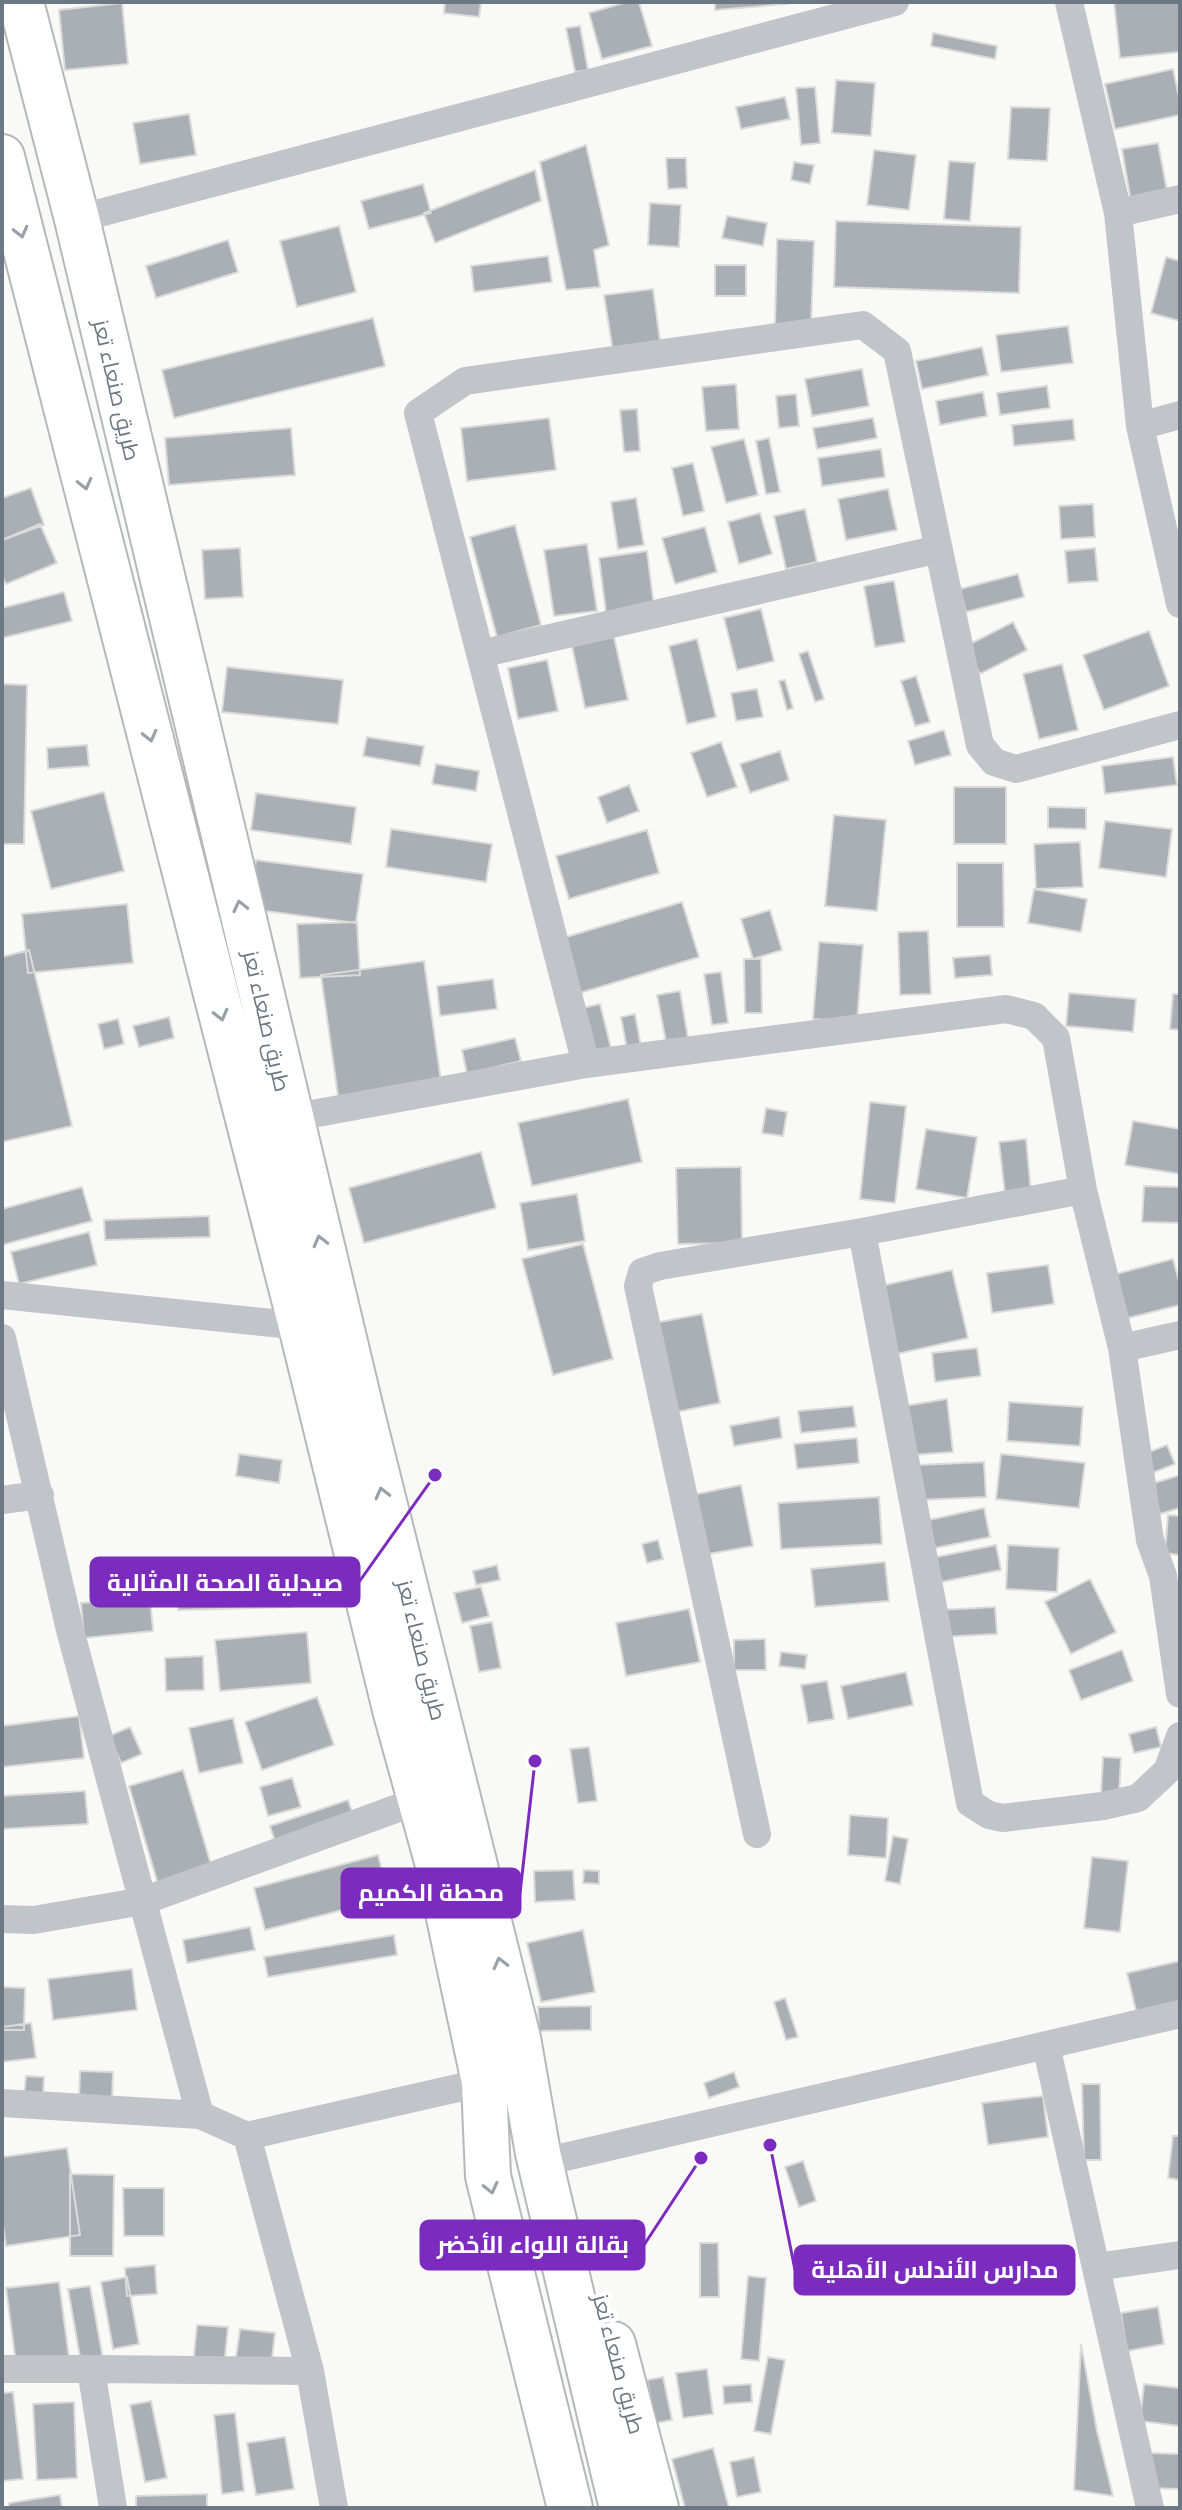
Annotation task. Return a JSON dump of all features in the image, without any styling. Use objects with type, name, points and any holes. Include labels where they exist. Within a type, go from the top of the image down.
[{"type":"highway","name":"طريق صنعاء تعز","points":[[21,2],[77,219],[359,1403],[416,1709],[420,1800],[437,1861],[484,2082],[488,2176],[570,2508]]},
{"type":"highway","name":"طريق صنعاء تعز","points":[[2,157],[301,1326],[518,2038],[565,2157],[656,2508]]},
{"type":"highway","name":"طريق صنعاء تعز","points":[[518,2038],[538,2153],[622,2508]]},
{"type":"highway","name":"طريق صنعاء تعز","points":[[484,2082],[517,2160],[596,2508]]},
{"type":"street","points":[[77,219],[840,8],[895,2]]},
{"type":"street","points":[[1069,2],[1118,213],[1140,426],[1180,604]]},
{"type":"street","points":[[1118,213],[1180,199]]},
{"type":"street","points":[[586,1064],[418,413],[465,381],[863,325],[897,351],[980,745],[994,762],[1016,769],[1180,725]]},
{"type":"street","points":[[1140,426],[1180,415]]},
{"type":"street","points":[[480,654],[939,549]]},
{"type":"street","points":[[290,1118],[586,1064],[1006,1009],[1034,1016],[1056,1038],[1083,1190],[1122,1348],[1150,1540],[1172,1574],[1180,1694]]},
{"type":"street","points":[[757,1834],[638,1286],[642,1272],[660,1266],[1083,1190]]},
{"type":"street","points":[[862,1232],[970,1803],[989,1815],[1003,1818],[1103,1806],[1138,1798],[1167,1771],[1180,1736]]},
{"type":"street","points":[[2,1295],[301,1326]]},
{"type":"street","points":[[1122,1348],[1180,1335]]},
{"type":"street","points":[[2,1338],[70,1630],[200,2115]]},
{"type":"street","points":[[2,1500],[39,1496]]},
{"type":"street","points":[[2,1919],[34,1920],[143,1901],[420,1800]]},
{"type":"street","points":[[565,2157],[1180,2014]]},
{"type":"street","points":[[1046,2045],[1150,2508]]},
{"type":"street","points":[[2,2103],[200,2115],[247,2136],[484,2082]]},
{"type":"street","points":[[247,2136],[310,2371],[334,2508]]},
{"type":"street","points":[[1096,2267],[1180,2255]]},
{"type":"street","points":[[2,2369],[310,2371]]},
{"type":"street","points":[[91,2369],[113,2508]]},
{"type":"building","points":[[445,2],[481,2],[479,17],[444,13]]},
{"type":"building","points":[[627,2],[639,2],[652,46],[602,59],[589,13]]},
{"type":"building","points":[[715,2],[786,2],[787,4],[715,10]]},
{"type":"building","points":[[1114,2],[1180,2],[1180,52],[1120,58]]},
{"type":"building","points":[[122,3],[128,64],[65,70],[59,10]]},
{"type":"building","points":[[580,26],[588,70],[575,72],[566,28]]},
{"type":"building","points":[[933,33],[997,46],[995,59],[931,46]]},
{"type":"building","points":[[1173,69],[1180,115],[1115,129],[1105,84]]},
{"type":"building","points":[[836,80],[875,83],[871,136],[832,133]]},
{"type":"building","points":[[815,87],[820,143],[801,145],[796,88]]},
{"type":"building","points":[[785,97],[790,119],[741,129],[736,107]]},
{"type":"building","points":[[1011,107],[1050,108],[1047,161],[1008,159]]},
{"type":"building","points":[[189,114],[196,155],[140,164],[133,123]]},
{"type":"building","points":[[1158,143],[1168,196],[1131,202],[1122,149]]},
{"type":"building","points":[[586,145],[609,245],[594,250],[600,287],[566,290],[540,162]]},
{"type":"building","points":[[874,150],[916,155],[909,210],[867,205]]},
{"type":"building","points":[[666,158],[686,158],[687,188],[668,189]]},
{"type":"building","points":[[949,161],[975,163],[970,221],[944,219]]},
{"type":"building","points":[[794,162],[814,165],[810,184],[791,180]]},
{"type":"building","points":[[535,170],[541,201],[435,243],[424,213]]},
{"type":"building","points":[[423,184],[431,213],[369,229],[361,201]]},
{"type":"building","points":[[650,203],[681,205],[679,247],[648,245]]},
{"type":"building","points":[[727,216],[767,223],[763,246],[722,238]]},
{"type":"building","points":[[836,221],[1021,227],[1019,293],[834,287]]},
{"type":"building","points":[[339,226],[356,292],[297,307],[280,241]]},
{"type":"building","points":[[777,239],[814,241],[811,327],[775,326]]},
{"type":"building","points":[[228,240],[238,272],[156,298],[146,266]]},
{"type":"building","points":[[548,256],[552,282],[474,292],[471,266]]},
{"type":"building","points":[[1166,257],[1180,261],[1180,321],[1151,313]]},
{"type":"building","points":[[715,265],[746,265],[746,296],[715,296]]},
{"type":"building","points":[[653,289],[661,348],[614,358],[604,295]]},
{"type":"building","points":[[373,318],[385,366],[174,418],[162,370]]},
{"type":"building","points":[[1068,326],[1073,363],[1001,372],[996,335]]},
{"type":"building","points":[[982,347],[988,375],[922,389],[916,361]]},
{"type":"building","points":[[862,369],[869,406],[812,416],[805,379]]},
{"type":"building","points":[[736,384],[739,429],[706,431],[702,387]]},
{"type":"building","points":[[1047,386],[1050,408],[1000,415],[997,393]]},
{"type":"building","points":[[983,392],[987,416],[940,425],[936,401]]},
{"type":"building","points":[[796,394],[799,426],[779,428],[776,396]]},
{"type":"building","points":[[637,409],[640,451],[624,452],[620,410]]},
{"type":"building","points":[[549,418],[556,470],[467,481],[461,428]]},
{"type":"building","points":[[873,418],[877,438],[817,449],[813,428]]},
{"type":"building","points":[[1073,419],[1075,440],[1014,446],[1012,425]]},
{"type":"building","points":[[291,428],[295,475],[169,485],[165,438]]},
{"type":"building","points":[[769,438],[780,492],[766,494],[756,441]]},
{"type":"building","points":[[744,439],[758,495],[726,503],[711,447]]},
{"type":"building","points":[[881,449],[885,477],[822,486],[818,458]]},
{"type":"building","points":[[693,463],[704,511],[683,516],[672,468]]},
{"type":"building","points":[[31,488],[44,525],[2,540],[2,498]]},
{"type":"building","points":[[888,489],[897,530],[846,540],[838,499]]},
{"type":"building","points":[[636,498],[644,545],[618,549],[611,502]]},
{"type":"building","points":[[1093,504],[1095,537],[1061,539],[1059,506]]},
{"type":"building","points":[[805,509],[817,562],[786,569],[774,516]]},
{"type":"building","points":[[760,513],[772,554],[739,564],[728,522]]},
{"type":"building","points":[[40,524],[57,563],[6,584],[2,576],[2,540]]},
{"type":"building","points":[[515,525],[541,625],[497,637],[470,537]]},
{"type":"building","points":[[705,527],[717,572],[675,584],[662,538]]},
{"type":"building","points":[[587,544],[597,611],[554,616],[544,550]]},
{"type":"building","points":[[240,548],[243,597],[205,599],[202,550]]},
{"type":"building","points":[[1095,548],[1098,581],[1068,583],[1065,551]]},
{"type":"building","points":[[647,551],[654,607],[606,613],[599,558]]},
{"type":"building","points":[[1018,574],[1024,597],[966,612],[960,589]]},
{"type":"building","points":[[894,581],[905,642],[875,647],[864,586]]},
{"type":"building","points":[[64,592],[72,621],[2,638],[2,608]]},
{"type":"building","points":[[761,609],[774,661],[737,670],[724,618]]},
{"type":"building","points":[[1013,622],[1027,650],[980,674],[966,646]]},
{"type":"building","points":[[1149,631],[1169,686],[1104,710],[1083,655]]},
{"type":"building","points":[[614,637],[628,700],[585,708],[572,646]]},
{"type":"building","points":[[697,639],[716,717],[687,724],[669,646]]},
{"type":"building","points":[[808,651],[824,699],[815,702],[799,654]]},
{"type":"building","points":[[547,660],[558,711],[518,719],[508,668]]},
{"type":"building","points":[[1062,664],[1078,730],[1039,739],[1023,674]]},
{"type":"building","points":[[227,667],[343,680],[338,724],[222,712]]},
{"type":"building","points":[[916,676],[930,722],[915,726],[901,681]]},
{"type":"building","points":[[785,680],[793,708],[787,710],[779,681]]},
{"type":"building","points":[[2,684],[27,685],[24,844],[2,844]]},
{"type":"building","points":[[757,689],[763,717],[736,721],[731,693]]},
{"type":"building","points":[[944,730],[951,755],[915,765],[908,741]]},
{"type":"building","points":[[367,737],[424,746],[420,766],[363,756]]},
{"type":"building","points":[[721,742],[737,787],[707,797],[691,753]]},
{"type":"building","points":[[87,745],[89,766],[48,769],[47,748]]},
{"type":"building","points":[[780,751],[789,780],[750,793],[740,764]]},
{"type":"building","points":[[1173,757],[1177,785],[1105,794],[1102,766]]},
{"type":"building","points":[[436,764],[479,771],[476,791],[432,784]]},
{"type":"building","points":[[629,785],[639,811],[607,823],[598,797]]},
{"type":"building","points":[[954,787],[1006,787],[1006,844],[954,844]]},
{"type":"building","points":[[104,792],[124,871],[51,889],[31,811]]},
{"type":"building","points":[[256,793],[356,807],[351,844],[251,830]]},
{"type":"building","points":[[1048,807],[1086,808],[1086,829],[1048,828]]},
{"type":"building","points":[[834,815],[886,820],[877,911],[825,906]]},
{"type":"building","points":[[1105,821],[1172,829],[1166,877],[1099,868]]},
{"type":"building","points":[[391,829],[492,844],[486,882],[386,867]]},
{"type":"building","points":[[647,830],[659,873],[569,899],[556,856]]},
{"type":"building","points":[[1080,842],[1083,887],[1036,889],[1034,844]]},
{"type":"building","points":[[256,860],[363,874],[356,923],[250,909]]},
{"type":"building","points":[[957,863],[1003,863],[1004,927],[957,927]]},
{"type":"building","points":[[1034,889],[1087,899],[1081,932],[1028,923]]},
{"type":"building","points":[[682,902],[699,957],[580,993],[563,938]]},
{"type":"building","points":[[127,904],[133,963],[28,973],[22,914]]},
{"type":"building","points":[[770,910],[782,950],[753,959],[741,919]]},
{"type":"building","points":[[357,922],[360,975],[300,978],[297,924]]},
{"type":"building","points":[[928,931],[931,994],[900,995],[898,932]]},
{"type":"building","points":[[819,942],[863,945],[857,1022],[813,1019]]},
{"type":"building","points":[[29,950],[72,1126],[2,1142],[2,957]]},
{"type":"building","points":[[990,955],[992,975],[955,978],[953,958]]},
{"type":"building","points":[[744,959],[761,959],[762,1013],[745,1013]]},
{"type":"building","points":[[424,961],[443,1095],[340,1110],[321,975]]},
{"type":"building","points":[[721,972],[728,1023],[712,1025],[704,974]]},
{"type":"building","points":[[493,979],[497,1009],[440,1016],[437,986]]},
{"type":"building","points":[[680,991],[688,1038],[666,1042],[657,995]]},
{"type":"building","points":[[1069,993],[1136,999],[1133,1032],[1066,1026]]},
{"type":"building","points":[[1173,994],[1180,994],[1180,1030],[1170,1029]]},
{"type":"building","points":[[600,1004],[612,1052],[590,1058],[578,1009]]},
{"type":"building","points":[[635,1014],[642,1052],[628,1055],[621,1017]]},
{"type":"building","points":[[169,1017],[174,1038],[139,1047],[133,1026]]},
{"type":"building","points":[[118,1019],[124,1044],[104,1049],[98,1024]]},
{"type":"building","points":[[515,1038],[521,1061],[467,1074],[462,1050]]},
{"type":"building","points":[[628,1099],[642,1162],[532,1186],[518,1123]]},
{"type":"building","points":[[870,1102],[906,1106],[895,1203],[860,1199]]},
{"type":"building","points":[[766,1108],[787,1112],[783,1136],[762,1133]]},
{"type":"building","points":[[1133,1121],[1180,1129],[1180,1174],[1125,1165]]},
{"type":"building","points":[[926,1129],[977,1137],[967,1198],[916,1189]]},
{"type":"building","points":[[1026,1139],[1031,1192],[1005,1194],[999,1142]]},
{"type":"building","points":[[481,1152],[496,1208],[364,1243],[349,1188]]},
{"type":"building","points":[[741,1167],[742,1243],[678,1244],[676,1168]]},
{"type":"building","points":[[1144,1186],[1180,1187],[1180,1223],[1142,1222]]},
{"type":"building","points":[[82,1187],[92,1221],[2,1245],[2,1209]]},
{"type":"building","points":[[577,1194],[585,1241],[528,1250],[520,1203]]},
{"type":"building","points":[[209,1216],[210,1237],[105,1240],[104,1220]]},
{"type":"building","points":[[89,1232],[97,1265],[19,1284],[11,1252]]},
{"type":"building","points":[[583,1244],[613,1359],[553,1375],[522,1259]]},
{"type":"building","points":[[1173,1259],[1180,1285],[1180,1305],[1128,1318],[1116,1274]]},
{"type":"building","points":[[1048,1265],[1054,1304],[992,1313],[987,1273]]},
{"type":"building","points":[[952,1270],[968,1338],[892,1355],[876,1287]]},
{"type":"building","points":[[702,1314],[720,1403],[667,1414],[649,1324]]},
{"type":"building","points":[[977,1348],[981,1376],[935,1382],[932,1353]]},
{"type":"building","points":[[947,1399],[953,1452],[912,1455],[898,1407]]},
{"type":"building","points":[[1009,1402],[1083,1407],[1080,1446],[1007,1441]]},
{"type":"building","points":[[853,1406],[856,1427],[801,1433],[798,1411]]},
{"type":"building","points":[[779,1417],[782,1438],[734,1446],[730,1426]]},
{"type":"building","points":[[857,1438],[859,1463],[797,1469],[794,1444]]},
{"type":"building","points":[[1167,1445],[1175,1464],[1152,1473],[1144,1454]]},
{"type":"building","points":[[239,1454],[282,1460],[279,1483],[236,1476]]},
{"type":"building","points":[[1001,1454],[1085,1463],[1079,1508],[996,1499]]},
{"type":"building","points":[[984,1462],[986,1497],[919,1500],[918,1465]]},
{"type":"building","points":[[1180,1475],[1180,1508],[1160,1514],[1151,1484]]},
{"type":"building","points":[[741,1485],[753,1546],[703,1555],[692,1495]]},
{"type":"building","points":[[879,1497],[882,1544],[781,1549],[778,1503]]},
{"type":"building","points":[[984,1508],[990,1537],[925,1550],[919,1522]]},
{"type":"building","points":[[1168,1515],[1180,1516],[1180,1555],[1165,1553]]},
{"type":"building","points":[[658,1540],[663,1559],[647,1563],[642,1544]]},
{"type":"building","points":[[996,1545],[1001,1570],[941,1582],[936,1557]]},
{"type":"building","points":[[1008,1545],[1059,1548],[1057,1592],[1006,1589]]},
{"type":"building","points":[[885,1562],[889,1601],[815,1607],[811,1569]]},
{"type":"building","points":[[497,1565],[500,1580],[476,1585],[473,1571]]},
{"type":"building","points":[[291,1577],[292,1607],[178,1610],[177,1580]]},
{"type":"building","points":[[1090,1579],[1116,1632],[1071,1654],[1045,1602]]},
{"type":"building","points":[[481,1587],[489,1616],[462,1623],[454,1593]]},
{"type":"building","points":[[150,1597],[153,1631],[84,1638],[81,1603]]},
{"type":"building","points":[[995,1607],[997,1634],[940,1637],[939,1610]]},
{"type":"building","points":[[689,1609],[700,1662],[626,1676],[616,1623]]},
{"type":"building","points":[[492,1622],[501,1668],[479,1672],[470,1626]]},
{"type":"building","points":[[307,1632],[311,1683],[220,1691],[215,1640]]},
{"type":"building","points":[[765,1639],[766,1670],[734,1670],[734,1640]]},
{"type":"building","points":[[1122,1650],[1133,1681],[1081,1700],[1069,1670]]},
{"type":"building","points":[[781,1652],[807,1655],[805,1669],[779,1666]]},
{"type":"building","points":[[203,1656],[204,1690],[166,1691],[165,1658]]},
{"type":"building","points":[[906,1672],[913,1705],[848,1719],[841,1686]]},
{"type":"building","points":[[827,1681],[834,1719],[808,1723],[801,1685]]},
{"type":"building","points":[[317,1697],[334,1745],[262,1770],[245,1722]]},
{"type":"building","points":[[79,1716],[84,1758],[2,1767],[2,1726]]},
{"type":"building","points":[[233,1718],[243,1763],[199,1773],[189,1728]]},
{"type":"building","points":[[130,1727],[142,1754],[121,1763],[109,1736]]},
{"type":"building","points":[[1156,1727],[1161,1747],[1134,1753],[1129,1734]]},
{"type":"building","points":[[589,1747],[597,1801],[578,1803],[570,1749]]},
{"type":"building","points":[[1103,1757],[1121,1758],[1119,1795],[1101,1794]]},
{"type":"building","points":[[183,1770],[212,1868],[158,1884],[129,1786]]},
{"type":"building","points":[[292,1778],[301,1807],[268,1816],[260,1787]]},
{"type":"building","points":[[85,1791],[88,1824],[2,1829],[2,1796]]},
{"type":"building","points":[[348,1800],[355,1821],[277,1847],[270,1826]]},
{"type":"building","points":[[850,1815],[888,1818],[886,1858],[848,1855]]},
{"type":"building","points":[[893,1836],[908,1839],[900,1884],[885,1881]]},
{"type":"building","points":[[378,1855],[389,1898],[265,1930],[254,1888]]},
{"type":"building","points":[[1092,1857],[1128,1861],[1120,1932],[1084,1928]]},
{"type":"building","points":[[573,1870],[575,1900],[535,1902],[534,1871]]},
{"type":"building","points":[[584,1870],[599,1871],[599,1884],[583,1883]]},
{"type":"building","points":[[250,1927],[255,1950],[187,1963],[183,1940]]},
{"type":"building","points":[[583,1930],[595,1992],[541,2002],[527,1943]]},
{"type":"building","points":[[394,1935],[397,1955],[268,1977],[264,1957]]},
{"type":"building","points":[[1180,1961],[1180,2005],[1137,2015],[1127,1973]]},
{"type":"building","points":[[132,1969],[137,2010],[53,2020],[48,1979]]},
{"type":"building","points":[[2,1987],[25,1988],[24,2030],[2,2030]]},
{"type":"building","points":[[785,1998],[798,2037],[786,2040],[774,2002]]},
{"type":"building","points":[[591,2006],[591,2030],[539,2031],[538,2007]]},
{"type":"building","points":[[31,2023],[36,2058],[2,2062],[2,2027]]},
{"type":"building","points":[[80,2071],[113,2072],[112,2101],[79,2101]]},
{"type":"building","points":[[734,2072],[739,2087],[709,2098],[704,2083]]},
{"type":"building","points":[[26,2076],[44,2077],[43,2097],[24,2096]]},
{"type":"building","points":[[1082,2084],[1100,2084],[1101,2160],[1084,2160]]},
{"type":"building","points":[[1043,2096],[1048,2137],[988,2145],[982,2103]]},
{"type":"building","points":[[1173,2136],[1180,2136],[1180,2180],[1168,2178]]},
{"type":"building","points":[[67,2148],[80,2235],[6,2246],[2,2217],[2,2157]]},
{"type":"building","points":[[803,2161],[816,2201],[799,2207],[785,2167]]},
{"type":"building","points":[[70,2174],[114,2175],[113,2256],[70,2256]]},
{"type":"building","points":[[123,2188],[164,2188],[164,2236],[124,2236]]},
{"type":"building","points":[[700,2243],[718,2243],[719,2297],[700,2297]]},
{"type":"building","points":[[155,2265],[157,2294],[127,2296],[125,2268]]},
{"type":"building","points":[[748,2276],[766,2278],[759,2361],[741,2359]]},
{"type":"building","points":[[127,2277],[139,2344],[113,2349],[101,2282]]},
{"type":"building","points":[[59,2282],[69,2357],[16,2364],[6,2288]]},
{"type":"building","points":[[90,2286],[103,2359],[81,2363],[68,2289]]},
{"type":"building","points":[[1158,2307],[1164,2344],[1127,2351],[1121,2313]]},
{"type":"building","points":[[197,2325],[228,2327],[224,2367],[193,2364]]},
{"type":"building","points":[[240,2329],[275,2333],[270,2376],[234,2371]]},
{"type":"building","points":[[1081,2344],[1097,2431],[1113,2496],[1074,2490]]},
{"type":"building","points":[[768,2357],[785,2360],[771,2434],[754,2431]]},
{"type":"building","points":[[707,2369],[713,2414],[683,2418],[676,2373]]},
{"type":"building","points":[[663,2377],[672,2420],[656,2423],[647,2380]]},
{"type":"building","points":[[751,2384],[752,2402],[724,2404],[723,2386]]},
{"type":"building","points":[[1144,2384],[1180,2388],[1180,2426],[1140,2421]]},
{"type":"building","points":[[13,2392],[23,2479],[2,2481],[2,2393]]},
{"type":"building","points":[[151,2401],[167,2478],[145,2482],[130,2405]]},
{"type":"building","points":[[74,2402],[77,2478],[37,2480],[33,2404]]},
{"type":"building","points":[[235,2413],[244,2491],[222,2494],[214,2415]]},
{"type":"building","points":[[285,2437],[294,2489],[256,2495],[247,2443]]},
{"type":"building","points":[[713,2448],[729,2508],[685,2508],[672,2459]]},
{"type":"building","points":[[1151,2453],[1180,2454],[1180,2489],[1150,2488]]},
{"type":"building","points":[[754,2457],[761,2492],[737,2497],[730,2462]]},
{"type":"building","points":[[207,2494],[207,2508],[136,2508],[136,2496]]},
{"type":"building","points":[[60,2495],[62,2508],[9,2508],[9,2503]]},
{"type":"place","name":"صيدلية الصحة المثالية","points":[[435,1475]]},
{"type":"place","name":"محطة الكميم","points":[[535,1761]]},
{"type":"place","name":"مدارس الأندلس الأهلية","points":[[770,2145]]},
{"type":"place","name":"بقالة اللواء الأخضر","points":[[701,2158]]}]
